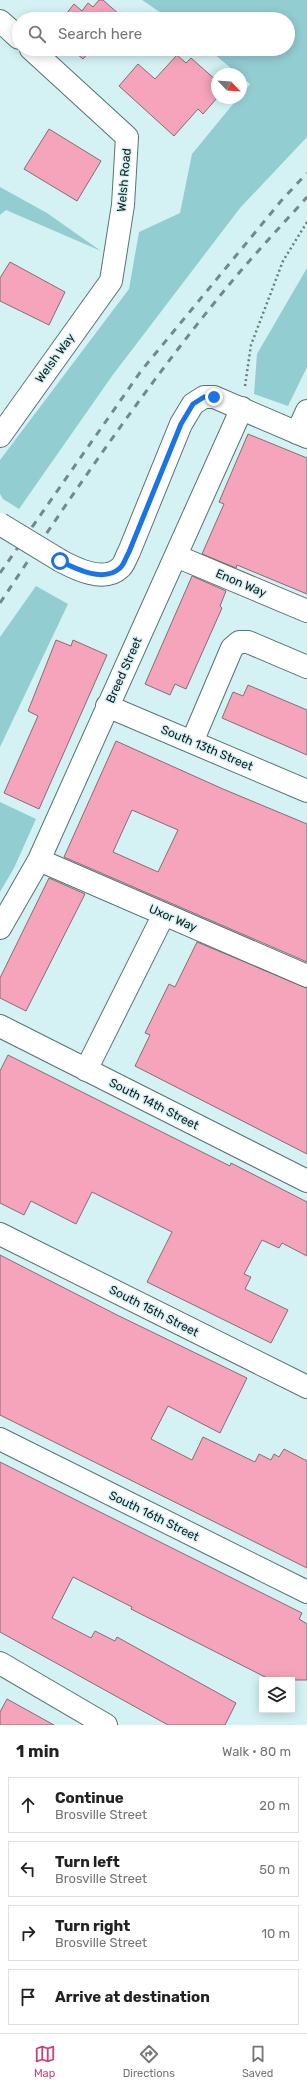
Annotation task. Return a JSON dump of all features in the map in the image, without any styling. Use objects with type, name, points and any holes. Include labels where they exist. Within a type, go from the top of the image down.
[{"type":"street","points":[[0,21],[12,32]]},
{"type":"street","name":"Welsh Road","points":[[39,56],[127,137],[123,205],[111,281]]},
{"type":"street","name":"Welsh Way","points":[[0,436],[111,281]]},
{"type":"street","points":[[0,524],[60,561],[77,569],[94,574],[111,574],[120,568],[129,552],[181,424],[193,404],[204,397],[214,397],[302,435],[307,411]]},
{"type":"street","name":"Breed Street","points":[[0,928],[39,860],[242,408]]},
{"type":"street","name":"Enon Way","points":[[176,556],[307,611]]},
{"type":"street","points":[[192,742],[232,648],[239,642],[248,642],[307,667]]},
{"type":"street","name":"South 13th Street","points":[[107,706],[307,791]]},
{"type":"street","name":"Uxor Way","points":[[39,860],[307,976]]},
{"type":"street","points":[[86,1070],[164,914]]},
{"type":"street","name":"South 14th Street","points":[[0,1026],[307,1181]]},
{"type":"street","name":"South 15th Street","points":[[0,1234],[307,1387]]},
{"type":"street","name":"South 16th Street","points":[[0,1439],[307,1592]]},
{"type":"street","points":[[0,1663],[100,1723]]},
{"type":"path","points":[[242,408],[251,344],[283,261],[307,222]]},
{"type":"shaded area","points":[[142,0],[307,0],[307,137],[240,208],[112,376],[19,509],[3,499],[0,494],[0,460],[129,289],[139,232],[180,213],[192,154],[233,104],[247,104],[247,88],[250,84],[247,82],[247,68],[231,68],[216,56],[295,56],[295,12],[160,12]]},
{"type":"shaded area","points":[[0,187],[47,213],[101,251],[6,210],[0,215]]},
{"type":"shaded area","points":[[307,268],[307,367],[288,406],[254,394],[257,354]]},
{"type":"shaded area","points":[[36,586],[68,604],[0,747],[0,637]]},
{"type":"shaded area","points":[[0,802],[36,819],[14,868],[0,892]]},
{"type":"building","points":[[99,0],[103,0],[117,12],[68,12],[74,4],[82,11],[88,3],[93,7]]},
{"type":"building","points":[[176,56],[186,63],[191,58],[211,76],[212,104],[203,114],[198,109],[174,136],[119,86],[138,64],[155,79]]},
{"type":"building","points":[[49,129],[101,161],[77,201],[24,169]]},
{"type":"building","points":[[10,262],[65,292],[49,325],[0,301],[0,278]]},
{"type":"building","points":[[248,434],[307,458],[307,594],[237,565],[236,568],[202,554],[224,504],[219,502]]},
{"type":"building","points":[[192,576],[226,591],[220,606],[222,608],[186,689],[175,684],[170,695],[145,684]]},
{"type":"building","points":[[56,640],[71,646],[73,640],[107,655],[39,809],[4,793],[38,716],[28,711]]},
{"type":"building","points":[[248,685],[307,710],[307,755],[222,718],[233,692],[243,696]]},
{"type":"building","points":[[116,741],[223,789],[307,824],[307,962],[64,857]],"holes":[[[132,810],[178,830],[158,872],[113,852]]]},
{"type":"building","points":[[49,878],[85,894],[26,1011],[0,998],[0,978]]},
{"type":"building","points":[[197,942],[307,988],[307,1154],[135,1066],[150,1035],[145,1033],[169,984],[175,987]]},
{"type":"building","points":[[8,1055],[230,1166],[231,1163],[307,1202],[307,1256],[282,1243],[279,1248],[262,1240],[244,1274],[251,1277],[245,1289],[288,1310],[271,1343],[147,1282],[172,1232],[92,1192],[76,1224],[31,1201],[24,1215],[0,1203],[0,1071]]},
{"type":"building","points":[[0,1255],[117,1315],[247,1378],[220,1433],[168,1406],[151,1439],[192,1460],[203,1437],[255,1462],[259,1454],[271,1460],[274,1454],[279,1457],[284,1449],[307,1461],[307,1568],[0,1415]]},
{"type":"building","points":[[0,1462],[302,1613],[299,1619],[307,1624],[307,1680],[295,1680],[295,1677],[265,1677],[131,1609],[132,1607],[73,1577],[52,1618],[91,1638],[95,1631],[115,1641],[117,1637],[236,1703],[225,1725],[168,1725],[0,1632]]},
{"type":"building","points":[[7,1699],[54,1725],[0,1725],[0,1712]]},
{"type":"railway","points":[[0,573],[141,371],[281,201],[307,173]]},
{"type":"railway","points":[[0,603],[114,435],[175,353],[238,274],[307,197]]},
{"type":"route","points":[[60,561],[77,569],[94,574],[111,574],[120,568],[129,552],[181,424],[193,404],[204,397],[214,397]]}]
